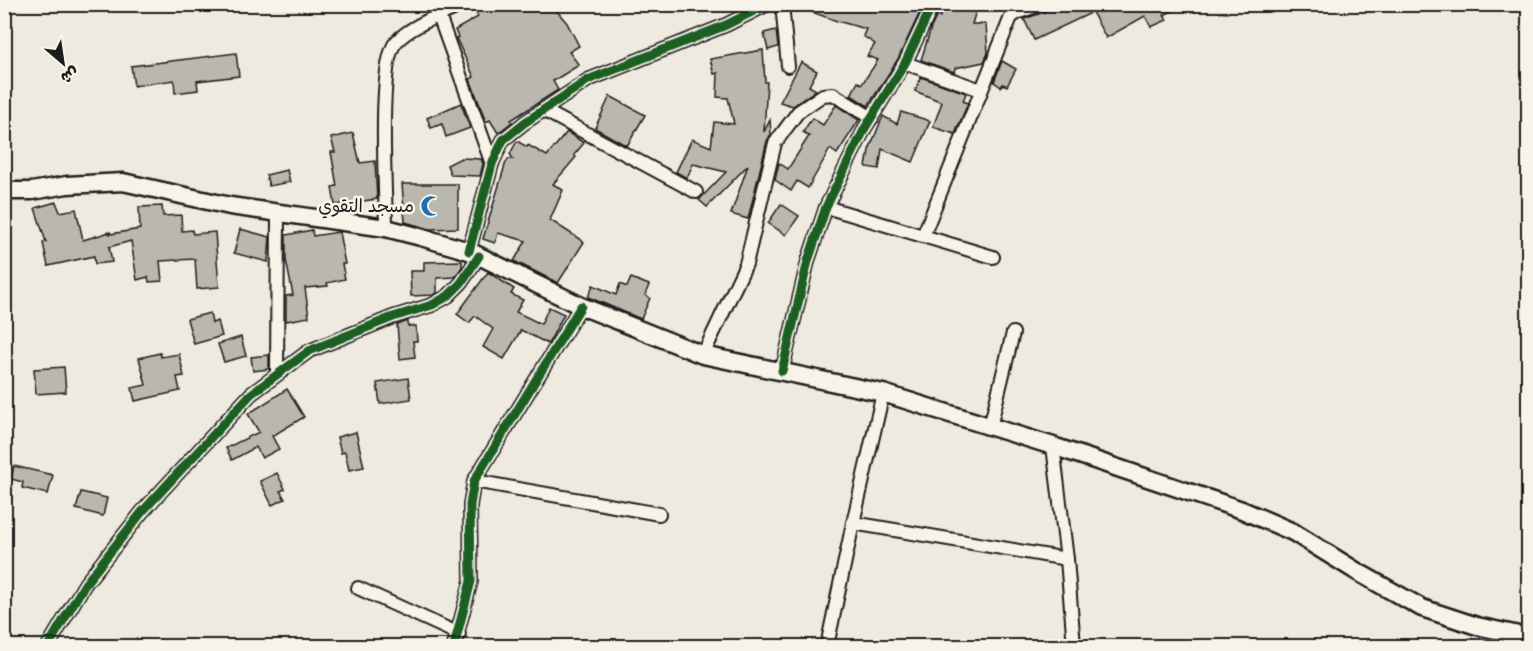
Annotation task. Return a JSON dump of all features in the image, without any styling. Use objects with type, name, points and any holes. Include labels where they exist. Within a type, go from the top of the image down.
[{"type":"main road","points":[[4,191],[32,191],[67,185],[123,183],[230,206],[386,228],[474,253],[581,306],[703,354],[883,393],[1053,446],[1242,510],[1293,532],[1422,608],[1477,626],[1528,637]]},
{"type":"street","points":[[386,228],[384,93],[388,59],[394,44],[404,33],[464,4]]},
{"type":"street","points":[[48,646],[85,584],[142,512],[251,394],[309,351],[393,317],[432,305],[448,296],[461,283],[474,253],[492,164],[503,140],[588,80],[726,25],[768,4]]},
{"type":"street","points":[[782,4],[788,66]]},
{"type":"street","points":[[782,371],[808,261],[826,207],[872,118],[905,63],[933,4]]},
{"type":"street","points":[[923,236],[1011,17],[1018,8],[1041,4]]},
{"type":"street","points":[[439,16],[492,164]]},
{"type":"street","points":[[905,63],[981,90]]},
{"type":"street","points":[[703,354],[746,264],[775,143],[798,112],[824,95],[833,94],[872,118]]},
{"type":"street","points":[[543,110],[696,192]]},
{"type":"street","points":[[826,207],[993,257]]},
{"type":"street","points":[[277,373],[278,213]]},
{"type":"street","points":[[454,646],[459,634],[471,581],[470,505],[474,481],[581,306]]},
{"type":"street","points":[[990,427],[1013,333]]},
{"type":"street","points":[[826,646],[883,393]]},
{"type":"street","points":[[1053,446],[1067,559],[1074,646]]},
{"type":"street","points":[[474,481],[659,514]]},
{"type":"street","points":[[853,523],[1067,559]]},
{"type":"street","points":[[358,588],[459,634]]},
{"type":"building","points":[[472,4],[502,4],[504,9],[512,4],[551,4],[567,23],[579,46],[569,52],[579,65],[553,81],[558,90],[511,120],[512,122],[498,133],[490,120],[486,122],[470,79],[474,77],[456,38],[458,37],[455,30],[478,17]]},
{"type":"building","points":[[798,4],[914,4],[922,8],[898,59],[868,106],[851,95],[858,82],[862,84],[878,60],[867,56],[875,44],[863,36],[866,29],[798,7]]},
{"type":"building","points":[[946,4],[978,4],[972,24],[986,24],[988,53],[984,62],[955,68],[954,72],[921,60],[931,28],[937,15],[940,17]]},
{"type":"building","points":[[1054,4],[1084,4],[1089,14],[1034,40],[1024,19],[1044,12]]},
{"type":"building","points":[[1101,4],[1186,4],[1164,15],[1167,20],[1151,27],[1145,16],[1106,38],[1091,10]]},
{"type":"building","points":[[776,30],[778,47],[768,50],[764,33]]},
{"type":"building","points":[[763,50],[765,82],[767,82],[764,132],[770,120],[771,134],[767,141],[748,219],[731,214],[748,165],[707,207],[699,200],[726,172],[693,164],[687,178],[676,172],[692,139],[711,147],[714,122],[734,124],[728,98],[717,97],[718,73],[714,74],[710,59]]},
{"type":"building","points":[[236,53],[239,76],[197,81],[198,90],[175,93],[174,80],[134,86],[131,66]]},
{"type":"building","points":[[1002,61],[1016,69],[1007,86],[1003,84],[1001,87],[994,82]]},
{"type":"building","points":[[801,62],[817,71],[809,86],[816,90],[793,106],[780,102]]},
{"type":"building","points":[[921,77],[966,93],[963,101],[968,103],[955,134],[933,127],[942,102],[915,91]]},
{"type":"building","points":[[610,96],[645,115],[627,146],[595,128]]},
{"type":"building","points":[[461,103],[470,128],[446,137],[442,124],[431,128],[427,118]]},
{"type":"building","points":[[836,105],[859,120],[837,154],[830,149],[808,188],[797,181],[791,191],[775,180],[779,163],[788,169],[809,136],[803,132],[812,118],[823,125]]},
{"type":"building","points":[[901,112],[930,121],[913,162],[882,149],[879,169],[866,167],[869,150],[883,116],[897,124]]},
{"type":"building","points":[[567,132],[584,143],[574,155],[576,157],[553,184],[563,190],[550,220],[584,242],[558,283],[514,261],[526,241],[498,233],[495,243],[483,239],[505,165],[508,159],[513,159],[510,154],[517,141],[547,156]]},
{"type":"building","points":[[353,133],[360,163],[375,161],[377,199],[335,205],[332,187],[337,186],[331,152],[335,152],[331,138]]},
{"type":"building","points":[[461,158],[481,159],[483,164],[480,176],[451,175],[447,165]]},
{"type":"building","points":[[287,170],[290,182],[269,186],[266,175]]},
{"type":"building","name":"مسجد التقوي","points":[[402,184],[458,184],[458,228],[430,229],[405,222]]},
{"type":"building","points":[[56,202],[60,212],[76,209],[83,240],[110,232],[110,234],[140,229],[139,207],[162,206],[163,216],[181,215],[182,231],[192,230],[193,234],[215,232],[219,287],[197,289],[195,259],[160,261],[162,281],[149,282],[148,277],[137,280],[131,241],[109,247],[112,262],[95,264],[94,256],[48,266],[43,243],[46,242],[35,208]]},
{"type":"building","points":[[781,204],[799,216],[786,235],[768,223]]},
{"type":"building","points":[[240,229],[270,237],[268,262],[234,253]]},
{"type":"building","points":[[312,230],[313,236],[339,232],[345,264],[342,264],[345,279],[327,283],[328,286],[305,288],[309,317],[286,321],[286,296],[293,295],[286,260],[286,235]]},
{"type":"building","points":[[462,261],[462,267],[455,277],[437,278],[437,293],[411,296],[410,271],[424,271],[424,262]]},
{"type":"building","points":[[488,272],[514,289],[511,294],[523,300],[516,312],[541,324],[549,307],[564,314],[548,344],[521,330],[504,359],[483,347],[493,329],[475,316],[469,323],[457,314]]},
{"type":"building","points":[[631,278],[649,285],[645,295],[650,298],[641,319],[588,297],[593,285],[616,295],[620,284],[627,287]]},
{"type":"building","points":[[210,313],[212,323],[218,321],[222,336],[194,344],[187,319]]},
{"type":"building","points":[[408,321],[408,326],[416,326],[417,341],[413,341],[415,357],[400,359],[397,325]]},
{"type":"building","points":[[241,337],[246,356],[224,362],[218,344]]},
{"type":"building","points":[[160,353],[161,357],[179,354],[184,376],[177,377],[180,391],[135,401],[132,388],[146,385],[139,358]]},
{"type":"building","points":[[269,355],[269,369],[253,371],[251,357]]},
{"type":"building","points":[[64,367],[66,392],[36,394],[34,369]]},
{"type":"building","points":[[408,378],[411,399],[380,404],[377,383]]},
{"type":"building","points":[[287,389],[304,417],[272,436],[279,449],[262,458],[256,447],[232,460],[226,448],[259,432],[248,414]]},
{"type":"building","points":[[356,432],[364,467],[349,470],[345,452],[341,453],[337,437]]},
{"type":"building","points":[[14,466],[53,475],[48,494],[22,488],[23,482],[11,479]]},
{"type":"building","points":[[277,473],[285,489],[280,491],[285,499],[272,505],[260,481]]},
{"type":"building","points":[[81,492],[107,498],[103,516],[76,509]]},
{"type":"cycle path","points":[[469,251],[492,164],[503,140],[588,80],[726,25],[768,4]]},
{"type":"cycle path","points":[[782,371],[808,261],[826,207],[865,128],[905,63],[933,4]]},
{"type":"cycle path","points":[[48,646],[85,584],[142,512],[251,394],[309,351],[393,317],[432,305],[448,296],[461,283],[479,256]]},
{"type":"cycle path","points":[[454,646],[471,581],[470,505],[474,481],[581,306]]},
{"type":"place","name":"مسجد التقوي","points":[[431,206]]}]
